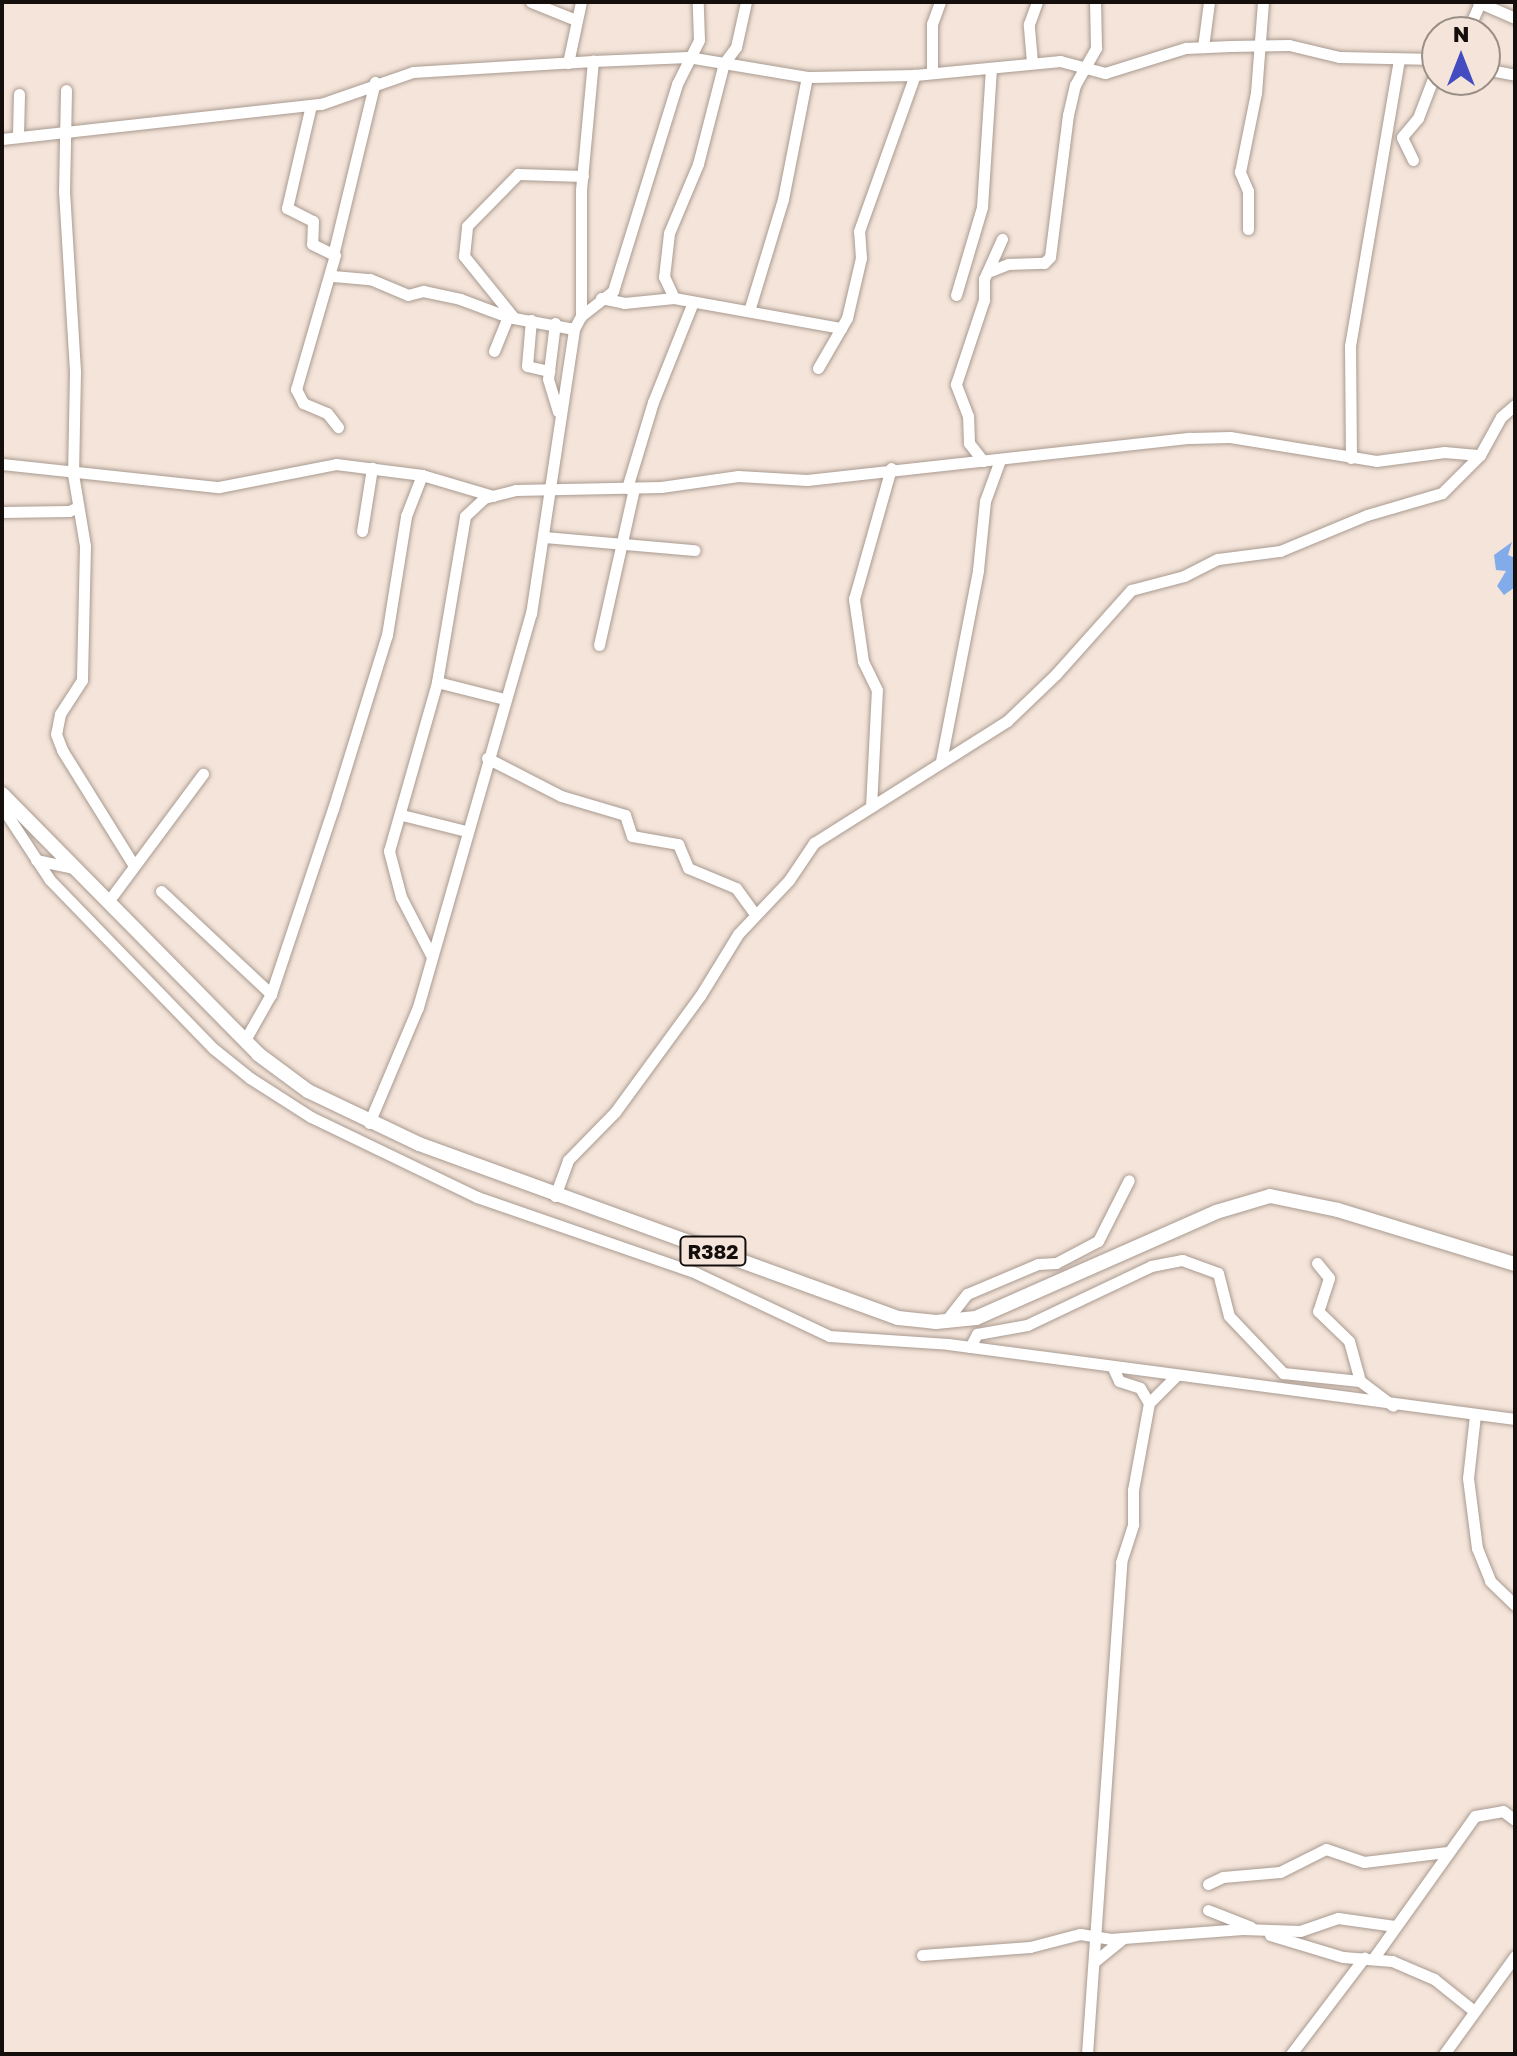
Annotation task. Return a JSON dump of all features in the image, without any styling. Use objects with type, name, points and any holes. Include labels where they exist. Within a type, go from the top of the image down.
[{"type":"main road","name":"R382","points":[[2,794],[110,899],[245,1040],[308,1091],[369,1123],[555,1196],[898,1318],[945,1322],[995,1311],[1216,1212],[1270,1196],[1338,1210],[1515,1264]]},
{"type":"street","points":[[531,2],[576,20]]},
{"type":"street","points":[[568,63],[581,2]]},
{"type":"street","points":[[369,1123],[418,1007],[466,831],[531,614],[544,537],[558,412],[574,329],[581,316],[613,291],[688,57],[699,40],[698,2]]},
{"type":"street","points":[[674,298],[664,277],[669,233],[702,150],[724,63],[736,47],[746,2]]},
{"type":"street","points":[[932,73],[932,24],[940,2]]},
{"type":"street","points":[[1032,62],[1029,24],[1037,2]]},
{"type":"street","points":[[990,271],[1008,264],[1044,263],[1050,257],[1068,115],[1096,48],[1095,2]]},
{"type":"street","points":[[1203,47],[1209,2]]},
{"type":"street","points":[[1248,229],[1248,191],[1240,172],[1263,2]]},
{"type":"street","points":[[1479,2],[1515,18]]},
{"type":"street","points":[[2,139],[311,105],[413,72],[593,61],[688,57],[807,77],[915,75],[1060,61],[1085,70],[1115,72],[1156,55],[1203,47],[1289,45],[1339,57],[1421,59]]},
{"type":"street","points":[[1351,458],[1350,346],[1399,60]]},
{"type":"street","points":[[581,316],[583,176],[593,61]]},
{"type":"street","points":[[956,295],[982,207],[991,69]]},
{"type":"street","points":[[818,368],[841,328],[859,270],[859,231],[915,75]]},
{"type":"street","points":[[749,311],[783,199],[807,77]]},
{"type":"street","points":[[338,427],[327,413],[303,403],[295,382],[333,276],[334,251],[375,82]]},
{"type":"street","points":[[66,90],[63,131],[75,372],[73,474],[85,546],[82,677],[60,714],[57,740],[133,864]]},
{"type":"street","points":[[18,135],[19,94]]},
{"type":"street","points":[[1413,160],[1401,140],[1418,118],[1426,96]]},
{"type":"street","points":[[311,105],[287,208],[313,221],[312,244],[334,251]]},
{"type":"street","points":[[511,318],[464,256],[467,226],[518,174],[583,176]]},
{"type":"street","points":[[983,461],[969,443],[968,416],[956,384],[1002,239]]},
{"type":"street","points":[[333,276],[370,279],[408,295],[423,291],[460,299],[511,318],[555,323],[574,329]]},
{"type":"street","points":[[601,298],[622,303],[674,298],[841,328]]},
{"type":"street","points":[[599,645],[621,546],[630,488],[653,402],[693,302]]},
{"type":"street","points":[[494,351],[511,318]]},
{"type":"street","points":[[531,320],[527,366],[549,371]]},
{"type":"street","points":[[555,323],[549,371],[558,412]]},
{"type":"street","points":[[555,1196],[568,1160],[624,1100],[755,914],[789,880],[814,843],[1018,712],[1131,590],[1184,576],[1218,559],[1280,551],[1367,515],[1442,493],[1480,455],[1501,417],[1515,405]]},
{"type":"street","points":[[431,955],[401,897],[390,856],[437,682],[465,516],[474,503],[548,488],[630,488],[738,476],[807,480],[891,468],[1230,437],[1351,458],[1392,461],[1444,452],[1480,455]]},
{"type":"street","points":[[941,761],[978,570],[985,501],[1000,460]]},
{"type":"street","points":[[2,464],[73,474],[219,487],[336,464],[422,475],[494,497]]},
{"type":"street","points":[[362,531],[372,468]]},
{"type":"street","points":[[871,807],[877,690],[860,651],[854,599],[891,468]]},
{"type":"street","points":[[245,1040],[271,994],[387,635],[406,516],[422,475]]},
{"type":"street","points":[[2,512],[69,511],[78,507]]},
{"type":"street","points":[[544,537],[694,550]]},
{"type":"street","points":[[437,682],[504,699]]},
{"type":"street","points":[[487,758],[561,796],[625,815],[632,836],[681,847],[688,868],[736,888],[755,914]]},
{"type":"street","points":[[110,899],[133,864],[203,774]]},
{"type":"street","points":[[2,807],[36,860],[96,930],[214,1049],[271,1093],[319,1122],[477,1197],[696,1273],[818,1333],[970,1347],[1393,1406],[1515,1419]]},
{"type":"street","points":[[402,815],[466,831]]},
{"type":"street","points":[[36,860],[84,873]]},
{"type":"street","points":[[161,891],[271,994]]},
{"type":"street","points":[[945,1322],[967,1294],[1038,1264],[1060,1261],[1098,1241],[1129,1180]]},
{"type":"street","points":[[970,1347],[977,1334],[1027,1325],[1151,1266],[1182,1260],[1218,1273],[1229,1316],[1283,1373],[1360,1381],[1393,1406]]},
{"type":"street","points":[[1317,1263],[1329,1278],[1318,1311],[1349,1341],[1360,1381]]},
{"type":"street","points":[[1113,1368],[1119,1381],[1140,1388],[1149,1403]]},
{"type":"street","points":[[1087,2054],[1121,1562],[1133,1524],[1133,1490],[1149,1403],[1177,1375]]},
{"type":"street","points":[[1475,1415],[1468,1478],[1477,1548],[1490,1581],[1513,1600]]},
{"type":"street","points":[[1291,2054],[1480,1812],[1503,1811],[1515,1820]]},
{"type":"street","points":[[1208,1884],[1223,1877],[1280,1872],[1326,1849],[1364,1862],[1447,1852]]},
{"type":"street","points":[[1208,1910],[1331,1954],[1369,1957],[1434,1979],[1474,2011]]},
{"type":"street","points":[[922,1955],[1030,1947],[1093,1936],[1256,1929],[1311,1930],[1345,1918],[1394,1926]]},
{"type":"street","points":[[1311,1930],[1331,1954]]},
{"type":"street","points":[[1094,1962],[1125,1937]]},
{"type":"street","points":[[1444,2054],[1515,1956]]},
{"type":"water","points":[[1512,542],[1508,555],[1515,558],[1515,587],[1504,595],[1497,586],[1506,571],[1496,570],[1494,555]]}]
